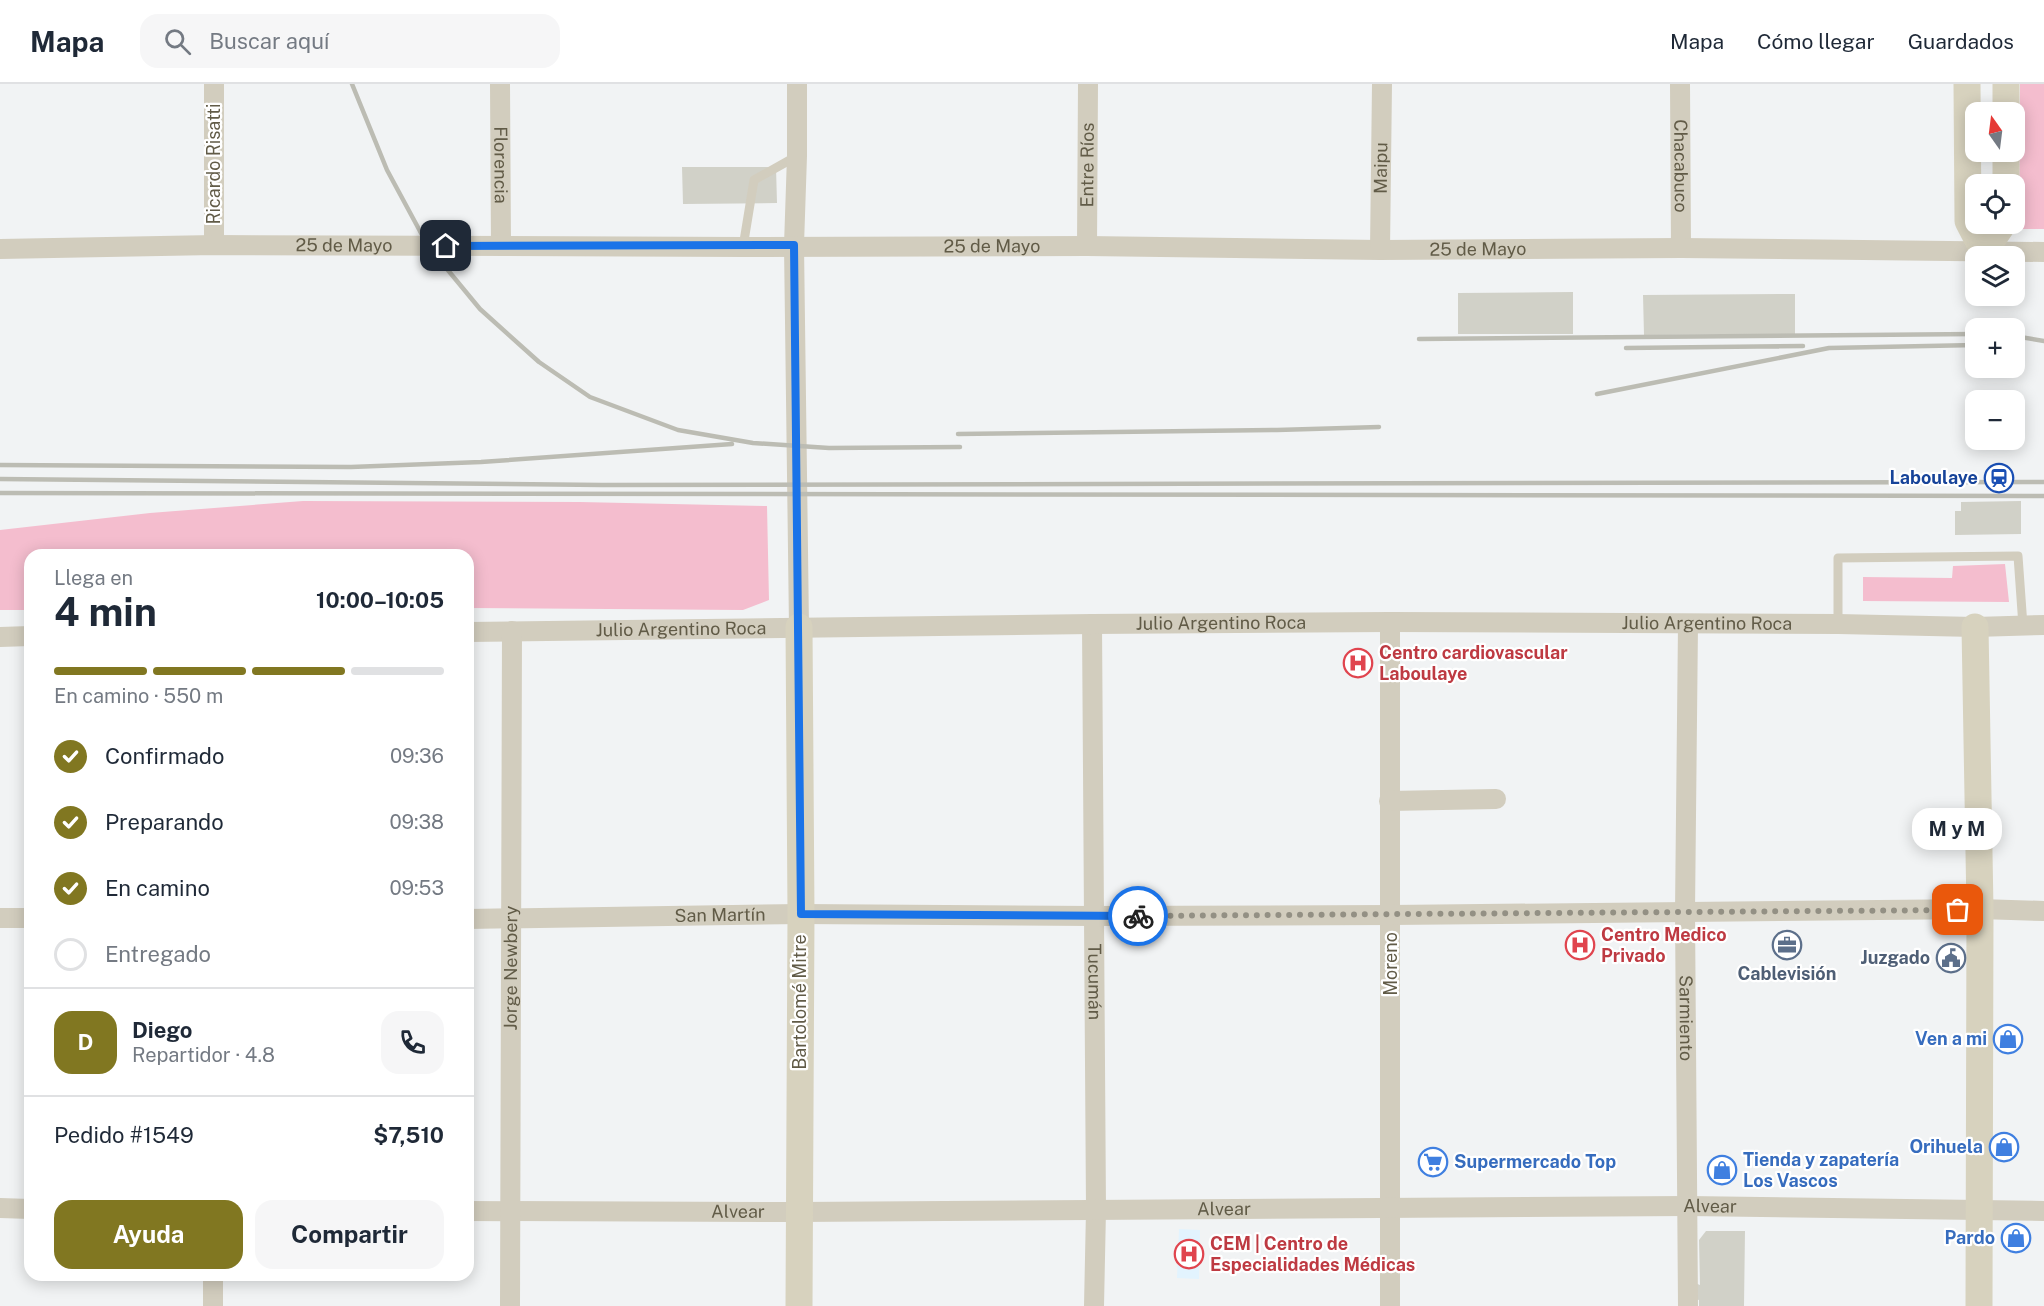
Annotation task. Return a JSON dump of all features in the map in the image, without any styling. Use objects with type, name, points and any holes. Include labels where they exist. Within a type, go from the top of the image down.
[{"type":"main road","points":[[1967,84],[1968,221],[1981,246]]},
{"type":"main road","points":[[2006,84],[2006,102]]},
{"type":"main road","name":"Bartolomé Mitre","points":[[799,627],[801,914],[799,1306]]},
{"type":"main road","points":[[1975,627],[1980,909],[1979,1306]]},
{"type":"street","name":"Ricardo Risatti","points":[[214,84],[214,245]]},
{"type":"street","name":"Florencia","points":[[500,84],[501,246]]},
{"type":"street","points":[[797,84],[794,245],[799,627]]},
{"type":"street","name":"Entre Ríos","points":[[1088,84],[1088,246]]},
{"type":"street","name":"Maipu","points":[[1380,250],[1382,84]]},
{"type":"street","name":"Chacabuco","points":[[1680,84],[1681,248]]},
{"type":"street","name":"25 de Mayo","points":[[0,249],[214,245],[742,247],[794,245],[1380,250],[1681,248],[1965,252]]},
{"type":"street","name":"25 de Mayo","points":[[2025,252],[2044,252]]},
{"type":"street","name":"Julio Argentino Roca","points":[[474,632],[1390,622],[1838,624],[1975,627],[2044,625]]},
{"type":"street","name":"Moreno","points":[[1390,622],[1390,1306]]},
{"type":"street","name":"Tucumán","points":[[1092,624],[1096,1210],[1094,1306]]},
{"type":"street","name":"Sarmiento","points":[[1688,624],[1685,912],[1688,1306]]},
{"type":"street","name":"Jorge Newbery","points":[[510,1306],[512,631]]},
{"type":"street","points":[[0,637],[24,636]]},
{"type":"street","points":[[1389,801],[1496,799]]},
{"type":"street","name":"San Martín","points":[[474,918],[801,914],[1094,916],[1980,909],[2044,911]]},
{"type":"street","points":[[0,918],[24,918]]},
{"type":"street","name":"Alvear","points":[[474,1211],[800,1212],[1688,1206],[2044,1210]]},
{"type":"street","points":[[0,1208],[24,1209]]},
{"type":"street","points":[[213,1281],[213,1306]]},
{"type":"lane","points":[[742,247],[754,180],[797,156]]},
{"type":"lane","points":[[1838,624],[1838,558],[2018,556],[2023,626]]},
{"type":"shaded area","points":[[2020,84],[2044,84],[2044,229],[2025,229],[2025,174],[2019,174],[2019,162],[2025,162],[2025,102],[2020,102]]},
{"type":"shaded area","points":[[303,501],[580,502],[767,506],[769,600],[743,610],[474,608],[474,549],[24,549],[24,610],[0,610],[0,530],[150,513]]},
{"type":"shaded area","points":[[2005,564],[2009,602],[1863,601],[1863,577],[1952,578],[1953,566]]},
{"type":"shaded area","name":"CEM | Centro de Especialidades Médicas","points":[[1179,1229],[1200,1230],[1199,1279],[1177,1278]]},
{"type":"building","points":[[682,167],[776,167],[777,203],[683,204]]},
{"type":"building","points":[[1573,292],[1573,334],[1458,334],[1458,293]]},
{"type":"building","points":[[1795,294],[1795,334],[1644,335],[1643,295]]},
{"type":"building","points":[[2021,501],[2021,534],[1955,535],[1955,511],[1961,511],[1961,502]]},
{"type":"building","points":[[1706,1231],[1745,1231],[1744,1306],[1699,1306],[1699,1300],[1695,1299],[1695,1283],[1700,1285],[1699,1240]]},
{"type":"railway","points":[[352,84],[387,170],[428,246],[480,309],[539,362],[590,397],[678,430],[753,443],[829,448],[960,447]]},
{"type":"railway","points":[[1419,339],[1965,334]]},
{"type":"railway","points":[[2025,338],[2044,341]]},
{"type":"railway","points":[[1597,394],[1829,348],[1965,345]]},
{"type":"railway","points":[[1626,348],[1803,346]]},
{"type":"railway","points":[[958,434],[1379,427]]},
{"type":"railway","points":[[0,465],[351,467],[481,462],[732,444]]},
{"type":"railway","points":[[0,479],[602,485],[2044,482]]},
{"type":"railway","points":[[0,493],[2044,496]]},
{"type":"way so far","points":[[1138,916],[1958,910]]},
{"type":"place","name":"Laboulaye","points":[[1999,478]]},
{"type":"place","name":"Centro cardiovascular Laboulaye","points":[[1358,663]]},
{"type":"place","name":"M y M","points":[[1958,910]]},
{"type":"place","name":"Centro Medico Privado","points":[[1580,945]]},
{"type":"place","name":"Cablevisión","points":[[1787,945]]},
{"type":"place","name":"Juzgado","points":[[1951,958]]},
{"type":"place","name":"Ven a mi","points":[[2008,1039]]},
{"type":"place","name":"Orihuela","points":[[2004,1147]]},
{"type":"place","name":"Supermercado Top","points":[[1433,1162]]},
{"type":"place","name":"Tienda y zapatería Los Vascos","points":[[1722,1170]]},
{"type":"place","name":"Pardo","points":[[2016,1238]]},
{"type":"place","name":"CEM | Centro de Especialidades Médicas","points":[[1189,1254]]},
{"type":"route","points":[[446,246],[742,247],[794,245],[801,914],[1138,916]]}]
